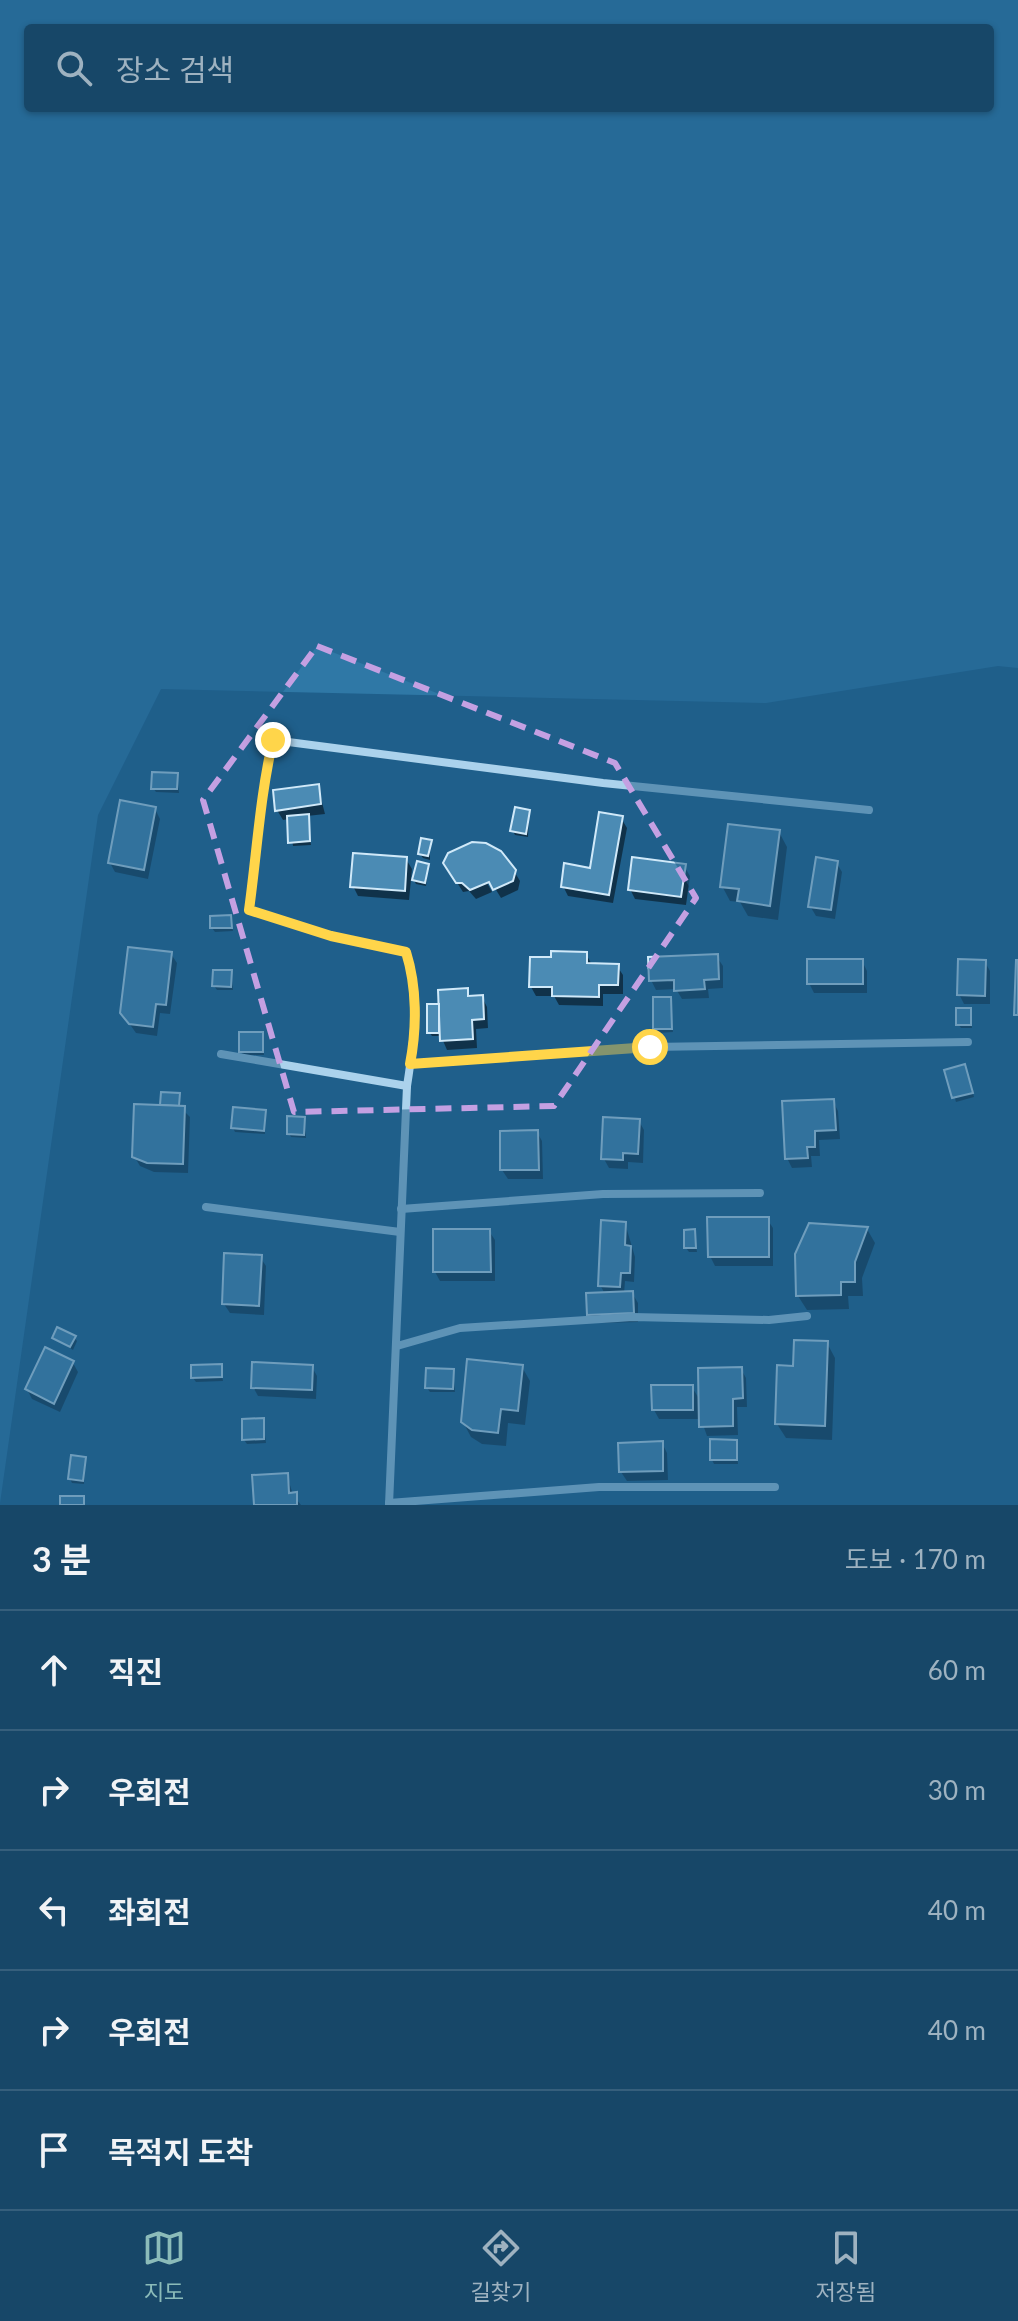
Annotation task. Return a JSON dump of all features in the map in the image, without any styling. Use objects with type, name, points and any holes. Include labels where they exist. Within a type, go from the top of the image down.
[{"type":"street","points":[[775,1487],[599,1487],[389,1504],[407,1086],[414,1042],[413,973],[406,952],[331,936],[249,910],[260,833],[259,799],[273,740],[603,783],[869,810]]},
{"type":"street","points":[[410,1064],[665,1047],[968,1042]]},
{"type":"street","points":[[221,1054],[407,1086]]},
{"type":"street","points":[[401,1209],[588,1195],[760,1193]]},
{"type":"street","points":[[206,1207],[400,1232]]},
{"type":"street","points":[[397,1346],[460,1328],[633,1317],[769,1320],[807,1316]]},
{"type":"highlighted area","points":[[317,646],[615,763],[696,898],[554,1106],[294,1112],[203,800]]},
{"type":"shaded area","points":[[0,0],[1018,0],[1018,668],[998,666],[766,703],[161,689],[98,815],[0,1503]]},
{"type":"building","points":[[152,772],[178,773],[177,789],[151,789]]},
{"type":"building","points":[[319,784],[321,804],[275,811],[273,790]]},
{"type":"building","points":[[120,800],[156,807],[144,870],[108,863]]},
{"type":"building","points":[[515,807],[530,810],[526,834],[510,831]]},
{"type":"building","points":[[599,812],[623,816],[609,895],[561,887],[564,863],[590,868]]},
{"type":"building","points":[[309,814],[310,841],[288,843],[287,816]]},
{"type":"building","points":[[728,824],[780,830],[770,906],[737,901],[739,889],[720,887]]},
{"type":"building","points":[[421,838],[432,840],[428,856],[418,854]]},
{"type":"building","points":[[472,842],[486,843],[501,851],[516,870],[513,881],[493,890],[489,882],[470,890],[462,883],[456,883],[443,863],[448,853]]},
{"type":"building","points":[[353,853],[407,857],[405,891],[350,887]]},
{"type":"building","points":[[632,857],[686,864],[681,897],[628,890]]},
{"type":"building","points":[[816,857],[838,861],[831,910],[808,907]]},
{"type":"building","points":[[417,861],[429,864],[425,883],[412,880]]},
{"type":"building","points":[[231,915],[232,928],[210,928],[210,916]]},
{"type":"building","points":[[128,947],[172,952],[166,1005],[156,1004],[153,1027],[129,1024],[120,1013]]},
{"type":"building","points":[[551,951],[587,952],[587,963],[619,964],[618,985],[599,985],[599,997],[552,996],[552,987],[529,987],[530,957],[551,957]]},
{"type":"building","points":[[718,954],[719,979],[704,980],[705,989],[674,991],[674,980],[649,981],[648,957]]},
{"type":"building","points":[[807,959],[863,959],[863,984],[807,984]]},
{"type":"building","points":[[958,959],[986,960],[985,996],[957,995]]},
{"type":"building","points":[[1016,960],[1018,1015],[1014,1015]]},
{"type":"building","points":[[213,970],[232,970],[231,987],[212,986]]},
{"type":"building","points":[[468,988],[468,996],[483,995],[484,1019],[472,1020],[473,1039],[440,1041],[438,990]]},
{"type":"building","points":[[653,997],[671,997],[672,1029],[653,1029]]},
{"type":"building","points":[[427,1004],[439,1004],[439,1033],[427,1033]]},
{"type":"building","points":[[956,1008],[971,1008],[971,1025],[956,1025]]},
{"type":"building","points":[[239,1032],[263,1032],[263,1052],[239,1052]]},
{"type":"building","points":[[965,1064],[973,1093],[952,1098],[944,1070]]},
{"type":"building","points":[[161,1092],[180,1093],[179,1106],[160,1105]]},
{"type":"building","points":[[834,1099],[836,1130],[815,1131],[815,1147],[807,1147],[808,1158],[785,1159],[782,1101]]},
{"type":"building","points":[[134,1104],[185,1106],[183,1164],[147,1163],[132,1157]]},
{"type":"building","points":[[233,1107],[266,1110],[264,1131],[231,1128]]},
{"type":"building","points":[[287,1116],[305,1117],[304,1135],[287,1134]]},
{"type":"building","points":[[603,1117],[640,1119],[638,1154],[623,1153],[623,1160],[601,1159]]},
{"type":"building","points":[[538,1130],[539,1170],[500,1170],[500,1131]]},
{"type":"building","points":[[707,1217],[769,1217],[769,1257],[708,1257]]},
{"type":"building","points":[[601,1220],[626,1222],[625,1245],[631,1246],[630,1273],[621,1273],[620,1287],[598,1286]]},
{"type":"building","points":[[809,1223],[868,1227],[855,1262],[855,1282],[841,1282],[841,1295],[796,1296],[795,1254]]},
{"type":"building","points":[[433,1229],[490,1229],[491,1272],[433,1272]]},
{"type":"building","points":[[695,1229],[696,1248],[684,1248],[684,1230]]},
{"type":"building","points":[[224,1253],[262,1255],[259,1306],[222,1304]]},
{"type":"building","points":[[633,1291],[634,1313],[587,1315],[586,1293]]},
{"type":"building","points":[[57,1327],[76,1336],[70,1347],[52,1338]]},
{"type":"building","points":[[794,1340],[828,1341],[825,1426],[775,1424],[777,1365],[793,1366]]},
{"type":"building","points":[[45,1347],[74,1361],[54,1404],[25,1389]]},
{"type":"building","points":[[467,1359],[523,1365],[518,1411],[501,1409],[498,1433],[472,1430],[461,1422]]},
{"type":"building","points":[[252,1362],[313,1365],[312,1390],[251,1388]]},
{"type":"building","points":[[222,1364],[222,1377],[191,1378],[191,1365]]},
{"type":"building","points":[[742,1367],[743,1398],[733,1399],[733,1426],[699,1427],[698,1368]]},
{"type":"building","points":[[426,1368],[454,1369],[453,1389],[425,1388]]},
{"type":"building","points":[[651,1385],[693,1385],[693,1410],[652,1410]]},
{"type":"building","points":[[264,1418],[264,1439],[242,1440],[242,1419]]},
{"type":"building","points":[[710,1439],[737,1440],[737,1460],[710,1460]]},
{"type":"building","points":[[663,1441],[663,1471],[619,1472],[618,1443]]},
{"type":"building","points":[[71,1455],[86,1457],[83,1481],[68,1479]]},
{"type":"building","points":[[288,1473],[289,1493],[297,1492],[297,1505],[254,1505],[252,1475]]},
{"type":"building","points":[[60,1496],[84,1496],[84,1505],[60,1505]]},
{"type":"route","points":[[273,740],[259,799],[260,833],[249,910],[331,936],[406,952],[413,973],[414,1042],[410,1064],[650,1047]]}]
